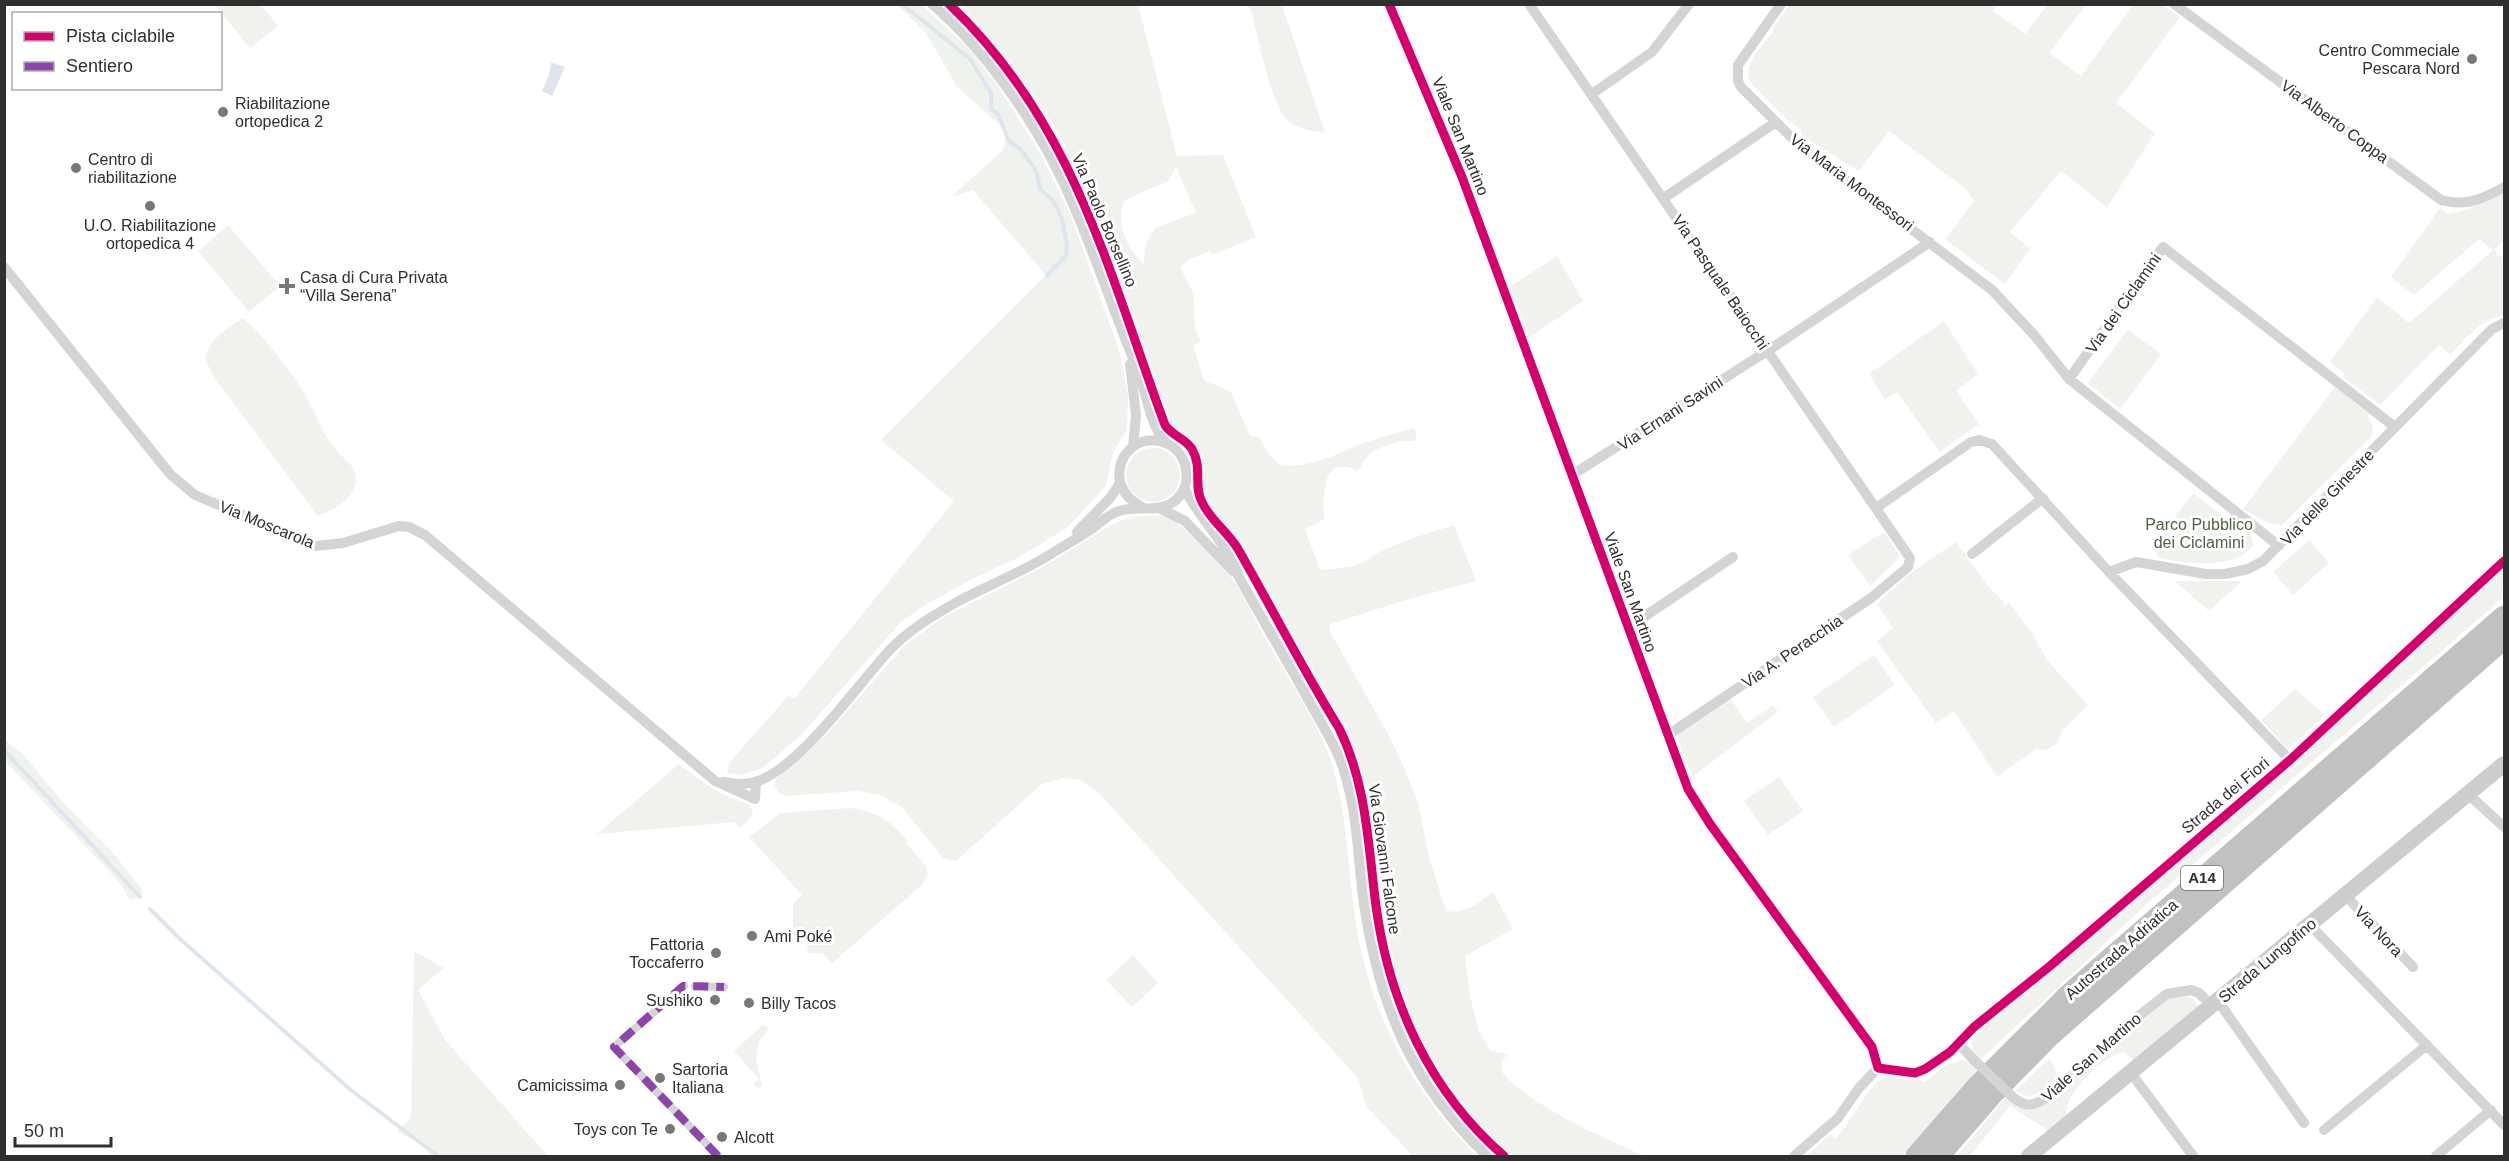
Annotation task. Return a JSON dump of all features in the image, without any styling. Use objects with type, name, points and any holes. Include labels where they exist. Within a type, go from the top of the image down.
[{"type":"highway","name":"Autostrada Adriatica","points":[[1916,1156],[1977,1086],[2068,995],[2505,616]]},
{"type":"highway","name":"Autostrada Adriatica","points":[[1939,1156],[1992,1095],[2051,1035],[2505,639]]},
{"type":"main road","name":"Strada Lungofino","points":[[2029,1156],[2503,767]]},
{"type":"street","name":"Via Paolo Borsellino","points":[[932,4],[989,65],[1040,138],[1075,207],[1137,369],[1156,431],[1165,443]]},
{"type":"street","name":"Viale San Martino","points":[[1389,4],[1462,177],[1688,789],[1872,1047],[1878,1068]]},
{"type":"street","name":"Via Pasquale Baiocchi","points":[[1529,4],[1911,561]]},
{"type":"street","points":[[1592,94],[1652,52],[1689,4]]},
{"type":"street","name":"Via Maria Montessori","points":[[1781,4],[1738,64],[1741,87],[1797,143],[1992,290],[2035,336],[2069,379]]},
{"type":"street","name":"Via Alberto Coppa","points":[[2174,4],[2441,200],[2452,203],[2474,202],[2505,187]]},
{"type":"street","points":[[1664,198],[1776,122]]},
{"type":"street","name":"Via Ernani Savini","points":[[1572,475],[1768,350],[1930,242]]},
{"type":"street","name":"Via dei Ciclamini","points":[[2069,379],[2163,248],[2395,427]]},
{"type":"street","name":"Via Moscarola","points":[[4,267],[170,474],[195,495],[316,546],[343,543],[399,526],[409,527],[426,535],[715,781],[755,799],[756,782]]},
{"type":"street","name":"Via delle Ginestre","points":[[2109,572],[2136,562],[2206,574],[2225,574],[2248,569],[2263,561],[2492,329],[2505,323]]},
{"type":"street","name":"Via Paolo Borsellino","points":[[1127,346],[1135,406],[1133,447]]},
{"type":"street","points":[[2069,379],[2279,546]]},
{"type":"street","points":[[1876,508],[1971,442],[1979,440],[1998,449],[2109,572],[2290,760]]},
{"type":"street","points":[[715,781],[756,782],[773,774],[806,746],[888,652],[922,622],[1045,558],[1117,512],[1143,507],[1159,508],[1174,501],[1184,488],[1187,479],[1184,461],[1173,447],[1165,443],[1148,441],[1133,447],[1121,463],[1120,483],[1125,494],[1132,502],[1143,507]]},
{"type":"street","points":[[1065,544],[1110,498],[1120,483]]},
{"type":"street","name":"Via Giovanni Falcone","points":[[1184,488],[1195,509],[1226,550],[1340,757],[1352,806],[1371,952],[1382,993],[1397,1034],[1449,1116],[1487,1156]]},
{"type":"street","points":[[1972,554],[2043,498]]},
{"type":"street","name":"Via Giovanni Falcone","points":[[1159,508],[1185,520],[1239,577]]},
{"type":"street","points":[[1629,627],[1734,557]]},
{"type":"street","name":"Via A. Peracchia","points":[[1668,735],[1871,598],[1903,571],[1911,561]]},
{"type":"street","name":"Strada dei Fiori","points":[[1959,1044],[1974,1027],[2049,966],[2290,760],[2505,561]]},
{"type":"street","points":[[2468,794],[2505,827]]},
{"type":"street","name":"Via Nora","points":[[2345,896],[2413,967]]},
{"type":"street","points":[[2310,925],[2505,1125]]},
{"type":"street","points":[[684,986],[614,1047],[718,1156]]},
{"type":"street","points":[[695,986],[724,987]]},
{"type":"street","name":"Viale San Martino","points":[[1959,1044],[2014,1098],[2028,1106],[2041,1101],[2167,994],[2191,990],[2215,1003]]},
{"type":"street","points":[[2215,1003],[2304,1123]]},
{"type":"street","points":[[1794,1156],[1838,1118],[1859,1088],[1878,1068],[1915,1073],[1925,1069],[1959,1044]]},
{"type":"street","points":[[2324,1130],[2427,1045]]},
{"type":"street","points":[[2131,1073],[2193,1156]]},
{"type":"street","points":[[2436,1156],[2491,1110]]},
{"type":"green space","points":[[215,5],[261,5],[278,26],[250,48]]},
{"type":"green space","points":[[897,5],[922,5],[972,52],[1000,89],[1041,155],[1071,216],[1119,350],[1128,394],[1127,430],[1113,452],[1106,486],[1068,527],[1018,558],[976,577],[925,605],[901,622],[801,735],[763,768],[741,775],[727,773],[729,763],[789,695],[794,699],[954,501],[881,440],[1046,275],[973,190],[951,197],[1003,150],[1006,138],[1000,125],[957,87],[926,33]]},
{"type":"green space","points":[[959,5],[1138,5],[1177,156],[1223,155],[1256,237],[1212,255],[1210,251],[1188,260],[1181,267],[1193,294],[1195,323],[1201,342],[1193,345],[1204,380],[1231,392],[1250,436],[1259,437],[1279,465],[1312,463],[1370,441],[1414,428],[1417,435],[1415,440],[1401,441],[1375,450],[1356,471],[1349,467],[1336,467],[1328,475],[1323,503],[1325,519],[1305,529],[1320,570],[1351,567],[1381,551],[1454,525],[1476,581],[1402,601],[1331,624],[1329,630],[1388,734],[1405,769],[1418,803],[1430,861],[1446,911],[1465,909],[1493,892],[1513,929],[1465,956],[1470,996],[1479,1032],[1491,1051],[1508,1054],[1501,1062],[1503,1074],[1534,1100],[1552,1111],[1644,1156],[1512,1156],[1470,1115],[1448,1089],[1427,1056],[1406,1016],[1384,943],[1367,812],[1355,758],[1340,724],[1238,543],[1202,497],[1201,467],[1194,446],[1184,434],[1170,425],[1165,417],[1105,247],[1063,148],[1066,146],[1029,90]],"holes":[[[1176,167],[1196,213],[1156,227],[1145,245],[1144,265],[1124,235],[1121,217],[1125,200],[1168,181]]]},
{"type":"green space","points":[[1245,5],[1282,5],[1325,133],[1297,127],[1283,114],[1271,87],[1251,10]]},
{"type":"green space","points":[[1789,5],[1997,5],[1993,11],[2025,34],[2047,5],[2086,5],[2049,53],[2081,76],[2133,5],[2163,5],[2180,17],[2116,103],[2155,133],[2107,207],[2061,171],[2010,232],[2030,249],[2005,284],[1945,239],[1974,201],[1966,189],[1889,131],[1859,171],[1801,135],[1801,129],[1789,122],[1752,84],[1749,70],[1754,56]]},
{"type":"green space","points":[[2504,193],[2504,240],[2494,250],[2504,259],[2504,315],[2481,325],[2450,355],[2439,345],[2380,405],[2343,377],[2345,374],[2330,362],[2377,297],[2409,323],[2493,250],[2479,239],[2414,295],[2391,277],[2440,208],[2448,214],[2466,210]]},
{"type":"green space","points":[[228,225],[280,286],[249,312],[198,251]]},
{"type":"green space","points":[[1557,256],[1583,301],[1528,338],[1509,287]]},
{"type":"green space","points":[[243,318],[260,334],[286,367],[307,398],[331,444],[354,470],[356,479],[352,492],[343,503],[331,511],[318,516],[213,376],[205,358],[207,351],[215,339]]},
{"type":"green space","points":[[1944,321],[1978,374],[1956,391],[1979,424],[1940,452],[1897,392],[1885,399],[1869,374]]},
{"type":"green space","points":[[2128,330],[2161,354],[2120,409],[2088,383]]},
{"type":"green space","points":[[2335,387],[2370,414],[2367,417],[2373,431],[2369,439],[2282,525],[2268,523],[2243,509]]},
{"type":"green space","points":[[1148,448],[1158,448],[1168,452],[1176,460],[1180,475],[1176,490],[1168,498],[1158,502],[1148,502],[1138,498],[1130,490],[1126,480],[1126,470],[1130,460],[1138,452]]},
{"type":"green space","name":"Parco Pubblico dei Ciclamini","points":[[2193,493],[2232,523],[2237,517],[2244,523],[2250,532],[2253,545],[2245,553],[2235,559],[2210,563],[2159,558],[2152,547]]},
{"type":"green space","points":[[1165,516],[1175,521],[1224,568],[1241,593],[1313,721],[1329,755],[1339,793],[1357,928],[1378,1008],[1404,1062],[1420,1087],[1456,1134],[1477,1156],[1413,1156],[1366,1106],[1358,1078],[1098,792],[1080,780],[1063,778],[1042,784],[956,861],[943,858],[902,807],[880,795],[857,791],[785,796],[778,792],[775,780],[826,735],[905,645],[945,616],[1039,569],[1113,524],[1131,517]]},
{"type":"green space","points":[[1884,532],[1899,554],[1899,558],[1870,586],[1848,555]]},
{"type":"green space","points":[[2309,540],[2329,563],[2293,595],[2273,572]]},
{"type":"green space","points":[[1956,542],[1987,585],[2004,602],[2003,607],[2009,603],[2032,633],[2047,660],[2088,705],[2063,730],[2056,744],[2047,750],[2036,749],[1997,777],[1954,711],[1936,723],[1877,641],[1893,628],[1877,604],[1908,575]]},
{"type":"green space","points":[[2504,568],[2504,597],[2147,904],[1980,1060],[1972,1048],[1974,1036],[1979,1027],[2278,775]]},
{"type":"green space","points":[[2175,581],[2242,581],[2209,611]]},
{"type":"green space","points":[[1874,655],[1895,685],[1834,727],[1813,697]]},
{"type":"green space","points":[[2295,689],[2325,715],[2288,749],[2261,720]]},
{"type":"green space","points":[[1730,698],[1747,723],[1773,705],[1778,712],[1692,777],[1676,734]]},
{"type":"green space","points":[[5,740],[22,753],[60,799],[115,855],[143,891],[140,897],[130,900],[120,883],[5,761]]},
{"type":"green space","points":[[679,764],[714,789],[748,805],[753,811],[751,818],[740,828],[735,822],[597,834]]},
{"type":"green space","points":[[1779,777],[1803,811],[1768,835],[1744,801]]},
{"type":"green space","points":[[850,808],[869,812],[889,822],[908,841],[906,843],[926,866],[928,874],[921,886],[832,963],[822,953],[807,953],[808,944],[799,936],[793,935],[793,904],[802,895],[749,837],[780,813]]},
{"type":"green space","points":[[414,951],[444,968],[418,990],[445,1040],[548,1156],[433,1156],[417,1142],[397,1132],[411,1117]]},
{"type":"green space","points":[[1133,955],[1158,983],[1132,1007],[1106,980]]},
{"type":"green space","points":[[2182,994],[2194,1000],[2200,1007],[2133,1060],[2124,1052],[2115,1055],[2096,1068],[2077,1087],[2067,1108],[2066,1117],[2049,1131],[2010,1106],[1970,1156],[1957,1156],[2006,1097],[2027,1109],[2050,1102],[2157,1007],[2172,996]]},
{"type":"green space","points":[[763,1025],[769,1028],[759,1042],[756,1058],[762,1086],[757,1088],[753,1084],[759,1079],[734,1051]]},
{"type":"green space","points":[[2049,1059],[2056,1073],[2052,1085],[2034,1095],[2026,1096],[2015,1091]]},
{"type":"green space","points":[[1965,1060],[1978,1068],[1903,1156],[1806,1156],[1831,1134],[1835,1139],[1873,1087],[1889,1073],[1925,1082],[1946,1065]]},
{"type":"shaded area","points":[[551,62],[565,67],[552,96],[542,91],[549,75]]},
{"type":"waterway","points":[[902,4],[970,59],[991,93],[991,109],[998,114],[1009,141],[1020,149],[1034,167],[1040,189],[1054,202],[1062,219],[1067,244],[1066,256],[1047,275]]},
{"type":"waterway","points":[[4,750],[140,897]]},
{"type":"waterway","points":[[150,909],[180,939],[352,1091],[438,1156]]},
{"type":"marked path","points":[[718,1156],[614,1047],[683,986],[724,987]]},
{"type":"cycle path","points":[[949,4],[992,50],[1027,98],[1057,148],[1105,255],[1165,425],[1189,445],[1195,456],[1199,496],[1210,515],[1238,549],[1339,728],[1361,793],[1382,942],[1403,1010],[1434,1074],[1478,1131],[1504,1156]]},
{"type":"cycle path","points":[[1389,4],[1462,177],[1688,789],[1710,824],[1872,1047],[1878,1068],[1915,1073],[1950,1052],[1974,1027],[2050,966],[2290,760],[2504,561]]},
{"type":"place","name":"Centro Commeciale Pescara Nord","points":[[2472,59]]},
{"type":"place","name":"Riabilitazione ortopedica 2","points":[[223,112]]},
{"type":"place","name":"Centro di riabilitazione","points":[[76,168]]},
{"type":"place","name":"U.O. Riabilitazione ortopedica 4","points":[[150,206]]},
{"type":"place","name":"Casa di Cura Privata “Villa Serena”","points":[[287,286]]},
{"type":"place","name":"Ami Poké","points":[[752,936]]},
{"type":"place","name":"Fattoria Toccaferro","points":[[716,953]]},
{"type":"place","name":"Sushiko","points":[[715,1000]]},
{"type":"place","name":"Billy Tacos","points":[[749,1003]]},
{"type":"place","name":"Sartoria Italiana","points":[[660,1078]]},
{"type":"place","name":"Camicissima","points":[[620,1085]]},
{"type":"place","name":"Toys con Te","points":[[670,1129]]},
{"type":"place","name":"Alcott","points":[[722,1137]]}]
